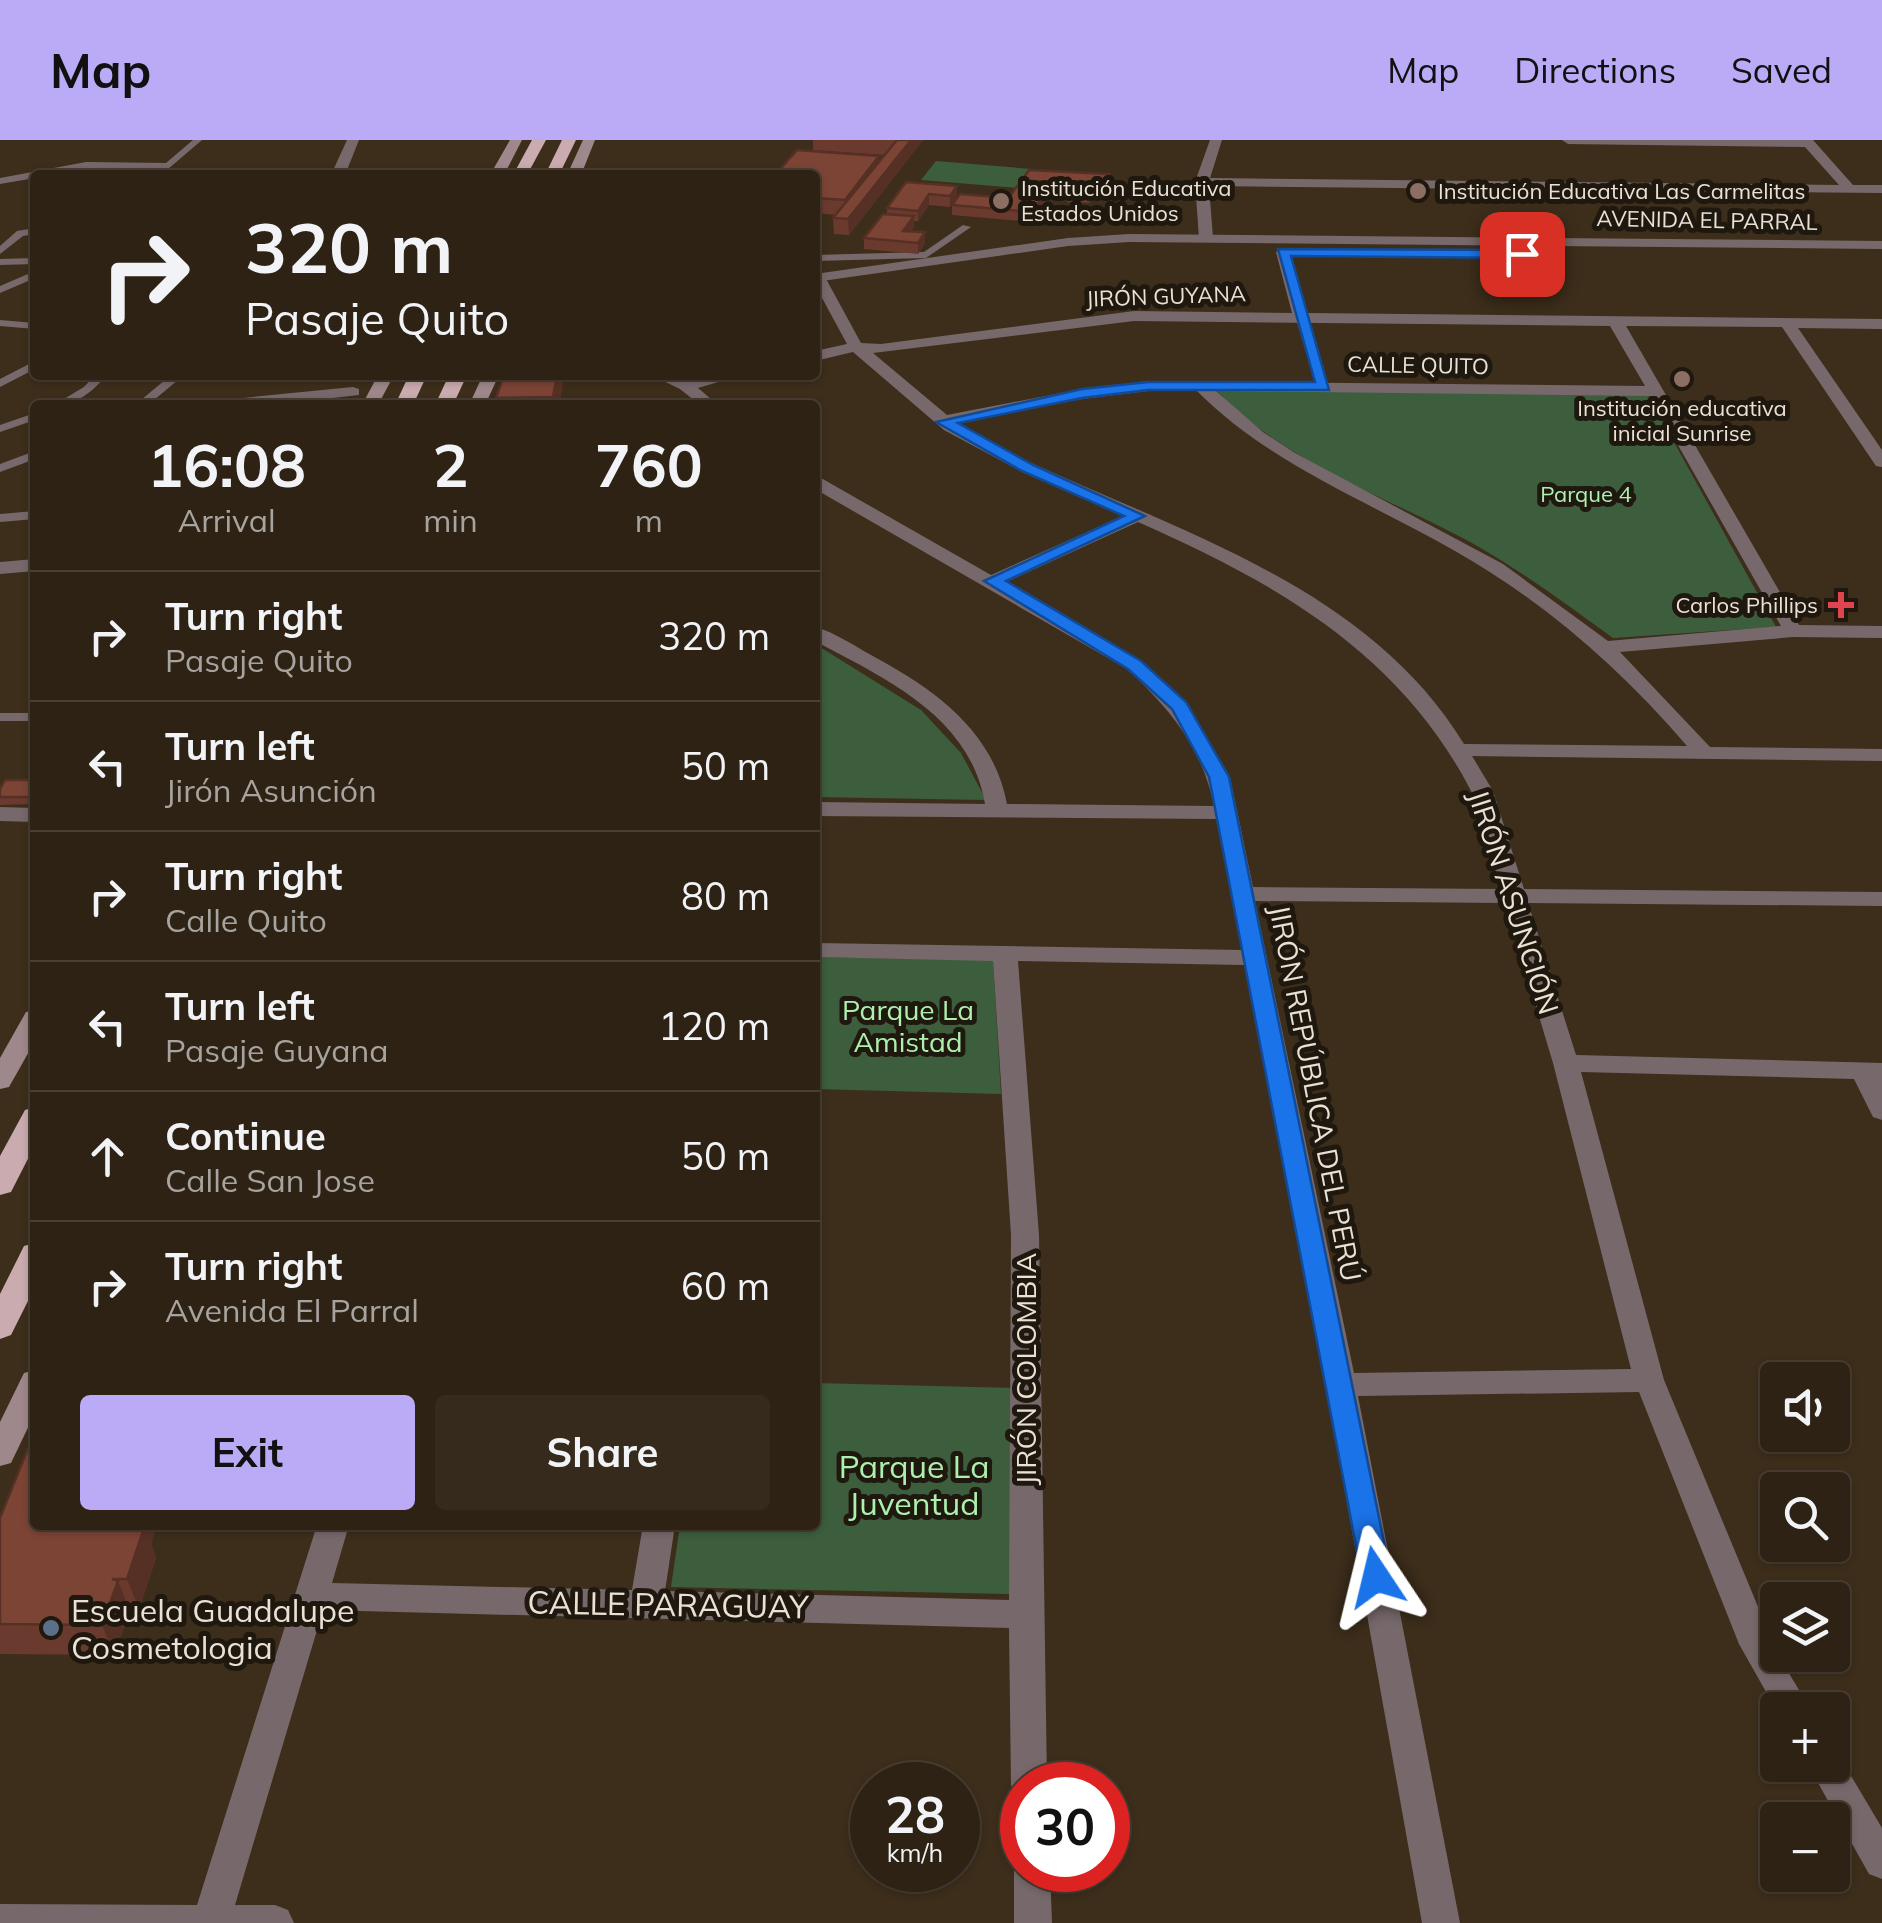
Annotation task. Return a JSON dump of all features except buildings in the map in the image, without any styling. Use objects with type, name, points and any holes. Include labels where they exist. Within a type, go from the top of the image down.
[{"type":"highway","points":[[523,170],[539,140]]},
{"type":"highway","points":[[554,170],[569,140]]},
{"type":"highway","points":[[0,1184],[30,1127]]},
{"type":"highway","points":[[0,1326],[30,1264]]},
{"type":"main road","points":[[500,170],[516,140]]},
{"type":"main road","points":[[576,170],[589,140]]},
{"type":"main road","points":[[0,1081],[30,1027]]},
{"type":"main road","points":[[0,1454],[30,1391]]},
{"type":"street","points":[[340,170],[353,140]]},
{"type":"street","points":[[1206,238],[1202,182],[1216,140]]},
{"type":"street","points":[[1568,140],[1807,141],[1850,189]]},
{"type":"street","points":[[1202,182],[1882,189]]},
{"type":"street","name":"AVENIDA EL PARRAL","points":[[820,277],[1068,242],[1206,238],[1882,244]]},
{"type":"street","points":[[1283,252],[1300,316]]},
{"type":"street","name":"AVENIDA EL PARRAL","points":[[820,277],[1082,254],[1283,252],[1882,258]]},
{"type":"street","name":"JIRÓN ASUNCIÓN","points":[[820,282],[856,347],[944,422],[1028,468],[1236,558],[1362,641],[1407,682],[1458,750],[1482,791],[1566,1063],[1649,1380],[1756,1644],[1784,1692]]},
{"type":"street","name":"JIRÓN GUYANA","points":[[820,355],[856,347],[881,349],[933,343],[1099,318],[1300,316],[1882,324]]},
{"type":"street","points":[[1616,322],[1793,632]]},
{"type":"street","points":[[1787,323],[1882,462]]},
{"type":"street","points":[[671,380],[704,400]]},
{"type":"street","points":[[686,386],[712,380]]},
{"type":"street","points":[[1200,385],[1226,414],[1263,441],[1461,546],[1522,584],[1608,647],[1704,752]]},
{"type":"street","name":"CALLE QUITO","points":[[944,422],[1082,394],[1200,385],[1656,391]]},
{"type":"street","points":[[272,400],[353,392]]},
{"type":"street","name":"JIRÓN REPÚBLICA DEL PERÚ","points":[[820,485],[1134,665],[1180,706],[1219,777],[1341,1385],[1441,1923]]},
{"type":"street","points":[[993,581],[1137,516]]},
{"type":"street","points":[[0,568],[30,565]]},
{"type":"street","points":[[1608,647],[1793,632],[1882,632]]},
{"type":"street","points":[[820,636],[916,690],[956,721],[979,750],[996,784],[997,811]]},
{"type":"street","points":[[1458,750],[1882,755]]},
{"type":"street","points":[[820,808],[1226,813]]},
{"type":"street","points":[[0,814],[30,815]]},
{"type":"street","points":[[1244,894],[1514,893],[1882,899]]},
{"type":"street","points":[[820,950],[1256,958]]},
{"type":"street","name":"JIRÓN COLOMBIA","points":[[1005,954],[1025,1234],[1024,1614],[1029,1762]]},
{"type":"street","points":[[1566,1063],[1873,1070],[1882,1111]]},
{"type":"street","points":[[1341,1385],[1649,1380]]},
{"type":"street","points":[[211,1921],[331,1530]]},
{"type":"street","points":[[646,1604],[658,1530]]},
{"type":"street","name":"CALLE PARAGUAY","points":[[311,1596],[1024,1614]]},
{"type":"street","points":[[1836,1782],[1882,1862]]},
{"type":"street","points":[[1033,1892],[1034,1923]]},
{"type":"street","points":[[0,1922],[275,1923]]},
{"type":"lane","points":[[164,170],[198,140]]},
{"type":"lane","points":[[63,170],[86,166],[169,166]]},
{"type":"lane","points":[[0,181],[30,176]]},
{"type":"lane","points":[[820,276],[926,255],[966,227]]},
{"type":"lane","points":[[0,251],[20,233],[30,232]]},
{"type":"lane","points":[[0,262],[30,262]]},
{"type":"lane","points":[[0,290],[30,276]]},
{"type":"lane","points":[[1300,316],[1324,386]]},
{"type":"lane","points":[[0,323],[30,326]]},
{"type":"lane","points":[[0,384],[30,367]]},
{"type":"lane","points":[[69,400],[96,380]]},
{"type":"lane","points":[[148,400],[172,380]]},
{"type":"lane","points":[[0,429],[30,418]]},
{"type":"lane","points":[[0,468],[30,458]]},
{"type":"lane","points":[[0,518],[30,515]]},
{"type":"lane","points":[[0,717],[30,717]]},
{"type":"green space","points":[[936,161],[1032,169],[1019,188],[921,180]]},
{"type":"green space","name":"Parque 4","points":[[1216,390],[1648,395],[1776,627],[1613,638],[1491,554],[1304,458],[1272,438]]},
{"type":"green space","points":[[820,647],[921,710],[961,753],[986,800],[820,797]]},
{"type":"green space","name":"Parque La Amistad","points":[[820,957],[993,960],[1001,1094],[820,1089]]},
{"type":"green space","name":"Parque La Juventud","points":[[820,1383],[1015,1388],[1009,1594],[671,1587],[679,1530],[820,1530]]},
{"type":"place","name":"Institución Educativa Las Carmelitas","points":[[1418,191]]},
{"type":"place","name":"Institución Educativa Estados Unidos","points":[[1001,201]]},
{"type":"place","name":"Institución educativa inicial Sunrise","points":[[1682,379]]},
{"type":"place","name":"Carlos Phillips","points":[[1841,605]]},
{"type":"place","name":"Escuela Guadalupe Cosmetologia","points":[[51,1628]]},
{"type":"route","points":[[1376,1577],[1219,777],[1180,706],[1134,665],[993,581],[1137,516],[990,450],[944,422],[1082,394],[1148,386],[1324,386],[1283,252],[1522,254]]}]
